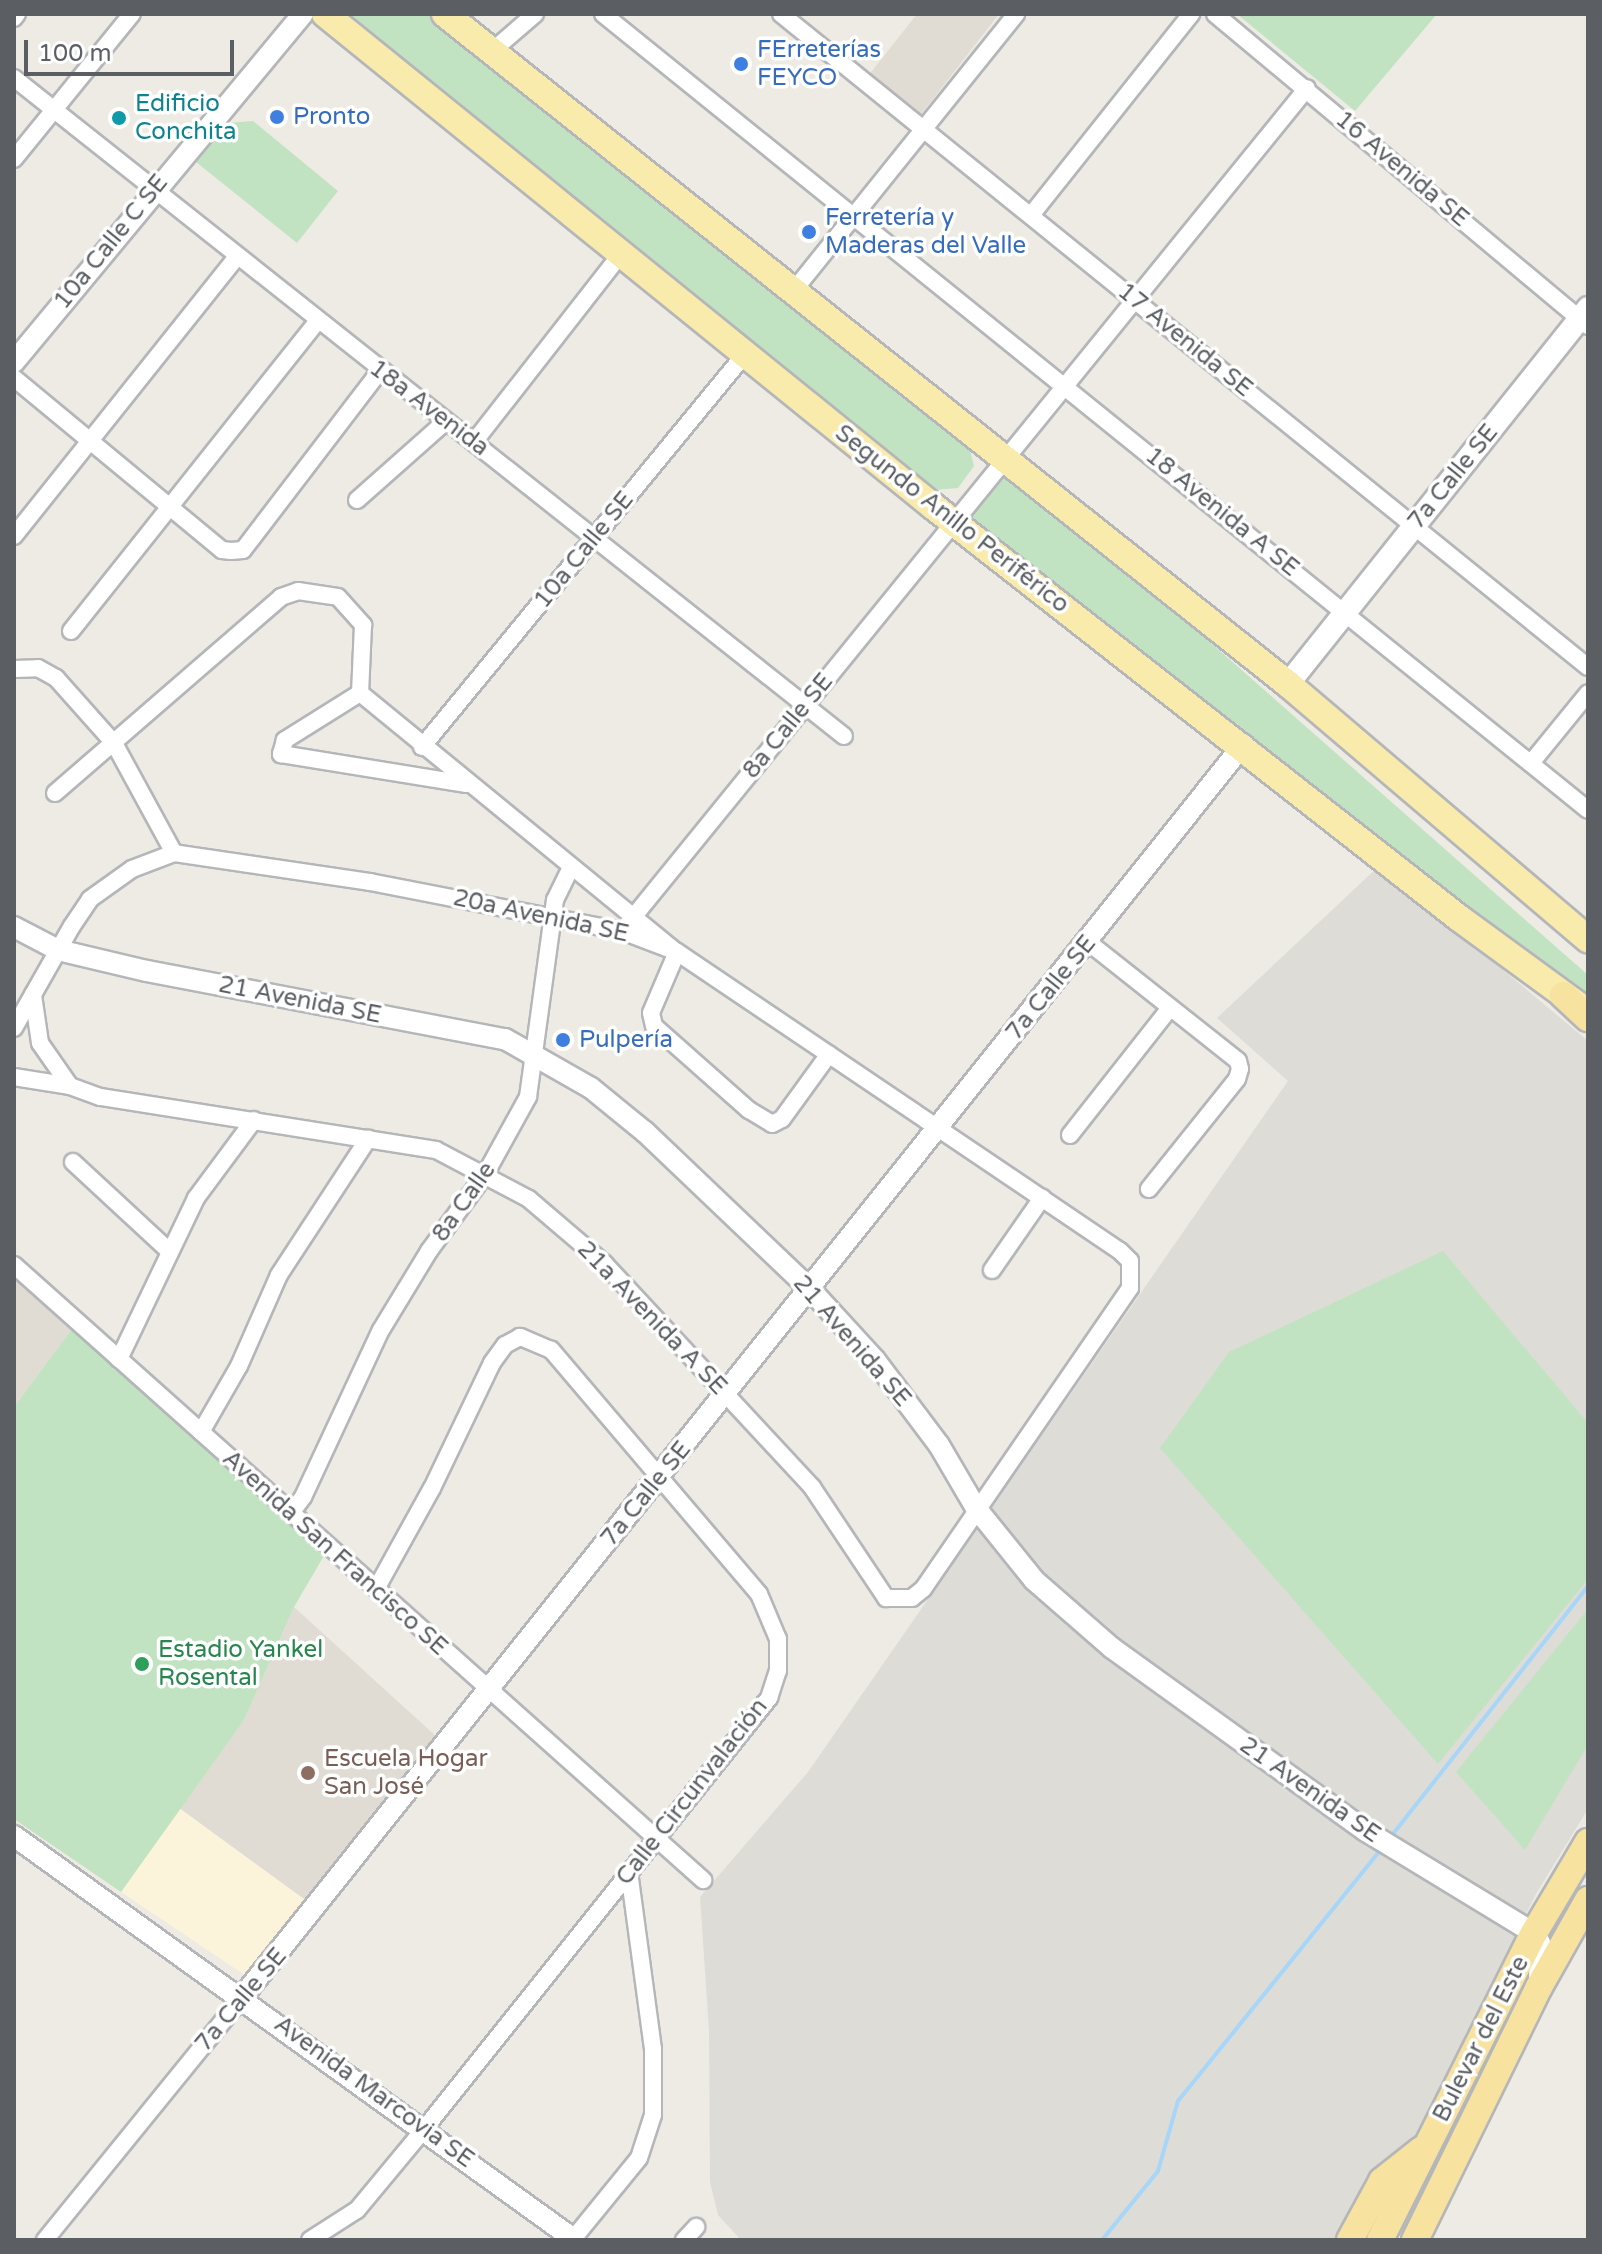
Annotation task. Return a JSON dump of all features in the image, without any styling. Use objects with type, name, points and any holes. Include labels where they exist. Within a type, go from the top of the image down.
[{"type":"highway","points":[[1563,995],[1588,1015]]},
{"type":"highway","name":"Bulevar del Este","points":[[1380,2240],[1534,1933],[1588,1842]]},
{"type":"highway","name":"Bulevar del Este","points":[[1415,2240],[1539,1987],[1588,1900]]},
{"type":"highway","points":[[1350,2240],[1382,2181],[1427,2146]]},
{"type":"highway","points":[[1427,2240],[1433,2202]]},
{"type":"main road","name":"Segundo Anillo Periférico","points":[[325,14],[954,522],[1563,995]]},
{"type":"main road","points":[[445,14],[795,289],[1288,684],[1588,939]]},
{"type":"main road","name":"7a Calle SE","points":[[1288,684],[1585,318]]},
{"type":"street","points":[[14,159],[132,14]]},
{"type":"street","name":"10a Calle C SE","points":[[14,362],[154,189],[303,14]]},
{"type":"street","points":[[491,52],[535,14]]},
{"type":"street","name":"18 Avenida A SE","points":[[603,14],[1066,385],[1588,810]]},
{"type":"street","name":"17 Avenida SE","points":[[781,14],[1032,214],[1588,667]]},
{"type":"street","points":[[795,289],[1016,14]]},
{"type":"street","points":[[1032,214],[1191,14]]},
{"type":"street","name":"16 Avenida SE","points":[[1215,14],[1585,318]]},
{"type":"street","name":"18a Avenida","points":[[14,78],[55,108],[236,258],[596,536],[844,736]]},
{"type":"street","points":[[1005,460],[1307,88]]},
{"type":"street","points":[[474,442],[621,254]]},
{"type":"street","points":[[14,536],[236,258]]},
{"type":"street","points":[[71,631],[172,508],[317,322]]},
{"type":"street","name":"10a Calle SE","points":[[422,747],[745,354]]},
{"type":"street","points":[[14,378],[92,438],[222,550],[231,551],[243,550],[380,371]]},
{"type":"street","points":[[357,500],[445,422]]},
{"type":"street","name":"8a Calle SE","points":[[627,924],[1005,460]]},
{"type":"street","points":[[55,793],[281,597],[298,591],[338,597],[363,625],[360,693]]},
{"type":"street","points":[[14,669],[38,668],[56,678],[114,743],[174,853],[107,883],[90,899],[14,1028]]},
{"type":"street","points":[[360,693],[570,869],[627,924]]},
{"type":"street","points":[[360,693],[285,740],[279,751],[289,757],[469,785]]},
{"type":"street","points":[[1531,763],[1588,693]]},
{"type":"street","name":"7a Calle SE","points":[[45,2240],[430,1769],[487,1689],[727,1395],[1243,745]]},
{"type":"street","name":"20a Avenida SE","points":[[174,853],[554,915],[627,924],[677,952],[1120,1251],[1133,1273],[1121,1301],[976,1508]]},
{"type":"street","name":"8a Calle","points":[[291,1513],[303,1497],[381,1330],[429,1251],[486,1173],[528,1097],[554,915],[570,869]]},
{"type":"street","name":"21 Avenida SE","points":[[14,927],[58,950],[505,1039],[533,1051],[645,1132],[809,1288],[875,1360],[939,1445],[976,1508],[1034,1580],[1112,1648],[1366,1831],[1534,1933]]},
{"type":"street","points":[[1088,942],[1238,1061],[1240,1069],[1237,1079],[1149,1189]]},
{"type":"street","points":[[677,952],[651,1013],[654,1026],[761,1120],[772,1124],[782,1119],[829,1054]]},
{"type":"street","points":[[33,995],[40,1043],[70,1086]]},
{"type":"street","points":[[1070,1135],[1170,1008]]},
{"type":"street","name":"21a Avenida A SE","points":[[14,1077],[70,1086],[100,1097],[436,1150],[486,1173],[529,1199],[605,1264],[812,1487],[886,1598],[912,1598],[923,1589],[976,1508]]},
{"type":"street","points":[[119,1359],[168,1250],[196,1198],[254,1120]]},
{"type":"street","points":[[201,1432],[233,1378],[279,1275],[368,1139]]},
{"type":"street","points":[[73,1162],[168,1250]]},
{"type":"street","points":[[992,1270],[1042,1198]]},
{"type":"street","name":"Avenida San Francisco SE","points":[[14,1265],[703,1880]]},
{"type":"street","name":"Calle Circunvalación","points":[[310,2240],[357,2210],[425,2128],[769,1698],[778,1671],[778,1639],[759,1594],[661,1474],[551,1350],[520,1337],[505,1345],[492,1363],[432,1488],[376,1589]]},
{"type":"street","name":"Avenida Marcovia SE","points":[[14,1836],[243,1996],[574,2240]]},
{"type":"street","points":[[574,2240],[639,2158],[653,2115],[653,2049],[629,1872]]},
{"type":"street","points":[[1534,1933],[1540,1943],[1539,1987]]},
{"type":"street","points":[[684,2240],[696,2227]]},
{"type":"shaded area","points":[[917,14],[999,14],[919,117],[868,76]]},
{"type":"shaded area","points":[[1379,866],[1588,1041],[1588,1809],[1536,1894],[1365,2240],[741,2240],[718,2215],[710,2182],[709,2030],[700,1897],[808,1772],[1288,1081],[1217,1018]]},
{"type":"shaded area","points":[[14,1274],[74,1326],[14,1407]]},
{"type":"shaded area","name":"Escuela Hogar San José","points":[[294,1607],[438,1738],[311,1904],[178,1807],[244,1720]]},
{"type":"shaded area","points":[[178,1807],[311,1904],[246,1976],[121,1892]]},
{"type":"green space","points":[[348,14],[427,14],[969,446],[974,466],[958,488],[934,490]]},
{"type":"green space","points":[[1237,14],[1437,14],[1355,111]]},
{"type":"green space","points":[[253,121],[338,191],[297,243],[196,162],[227,123]]},
{"type":"green space","points":[[1011,467],[1588,975],[1588,1001],[1446,905],[965,520]]},
{"type":"green space","points":[[1443,1251],[1588,1423],[1588,1579],[1438,1764],[1160,1448],[1229,1352]]},
{"type":"green space","name":"Estadio Yankel Rosental","points":[[74,1326],[325,1554],[294,1607],[244,1720],[121,1892],[14,1819],[14,1407]]},
{"type":"green space","points":[[1588,1609],[1588,1745],[1525,1850],[1456,1772]]},
{"type":"waterway","points":[[1389,1839],[1588,1586]]},
{"type":"waterway","points":[[1102,2240],[1158,2171],[1178,2101],[1381,1849]]},
{"type":"place","name":"FErreterías FEYCO","points":[[741,64]]},
{"type":"place","name":"Pronto","points":[[277,117]]},
{"type":"place","name":"Edificio Conchita","points":[[119,118]]},
{"type":"place","name":"Ferretería y Maderas del Valle","points":[[809,232]]},
{"type":"place","name":"Pulpería","points":[[563,1040]]},
{"type":"place","name":"Estadio Yankel Rosental","points":[[142,1664]]},
{"type":"place","name":"Escuela Hogar San José","points":[[308,1773]]}]
